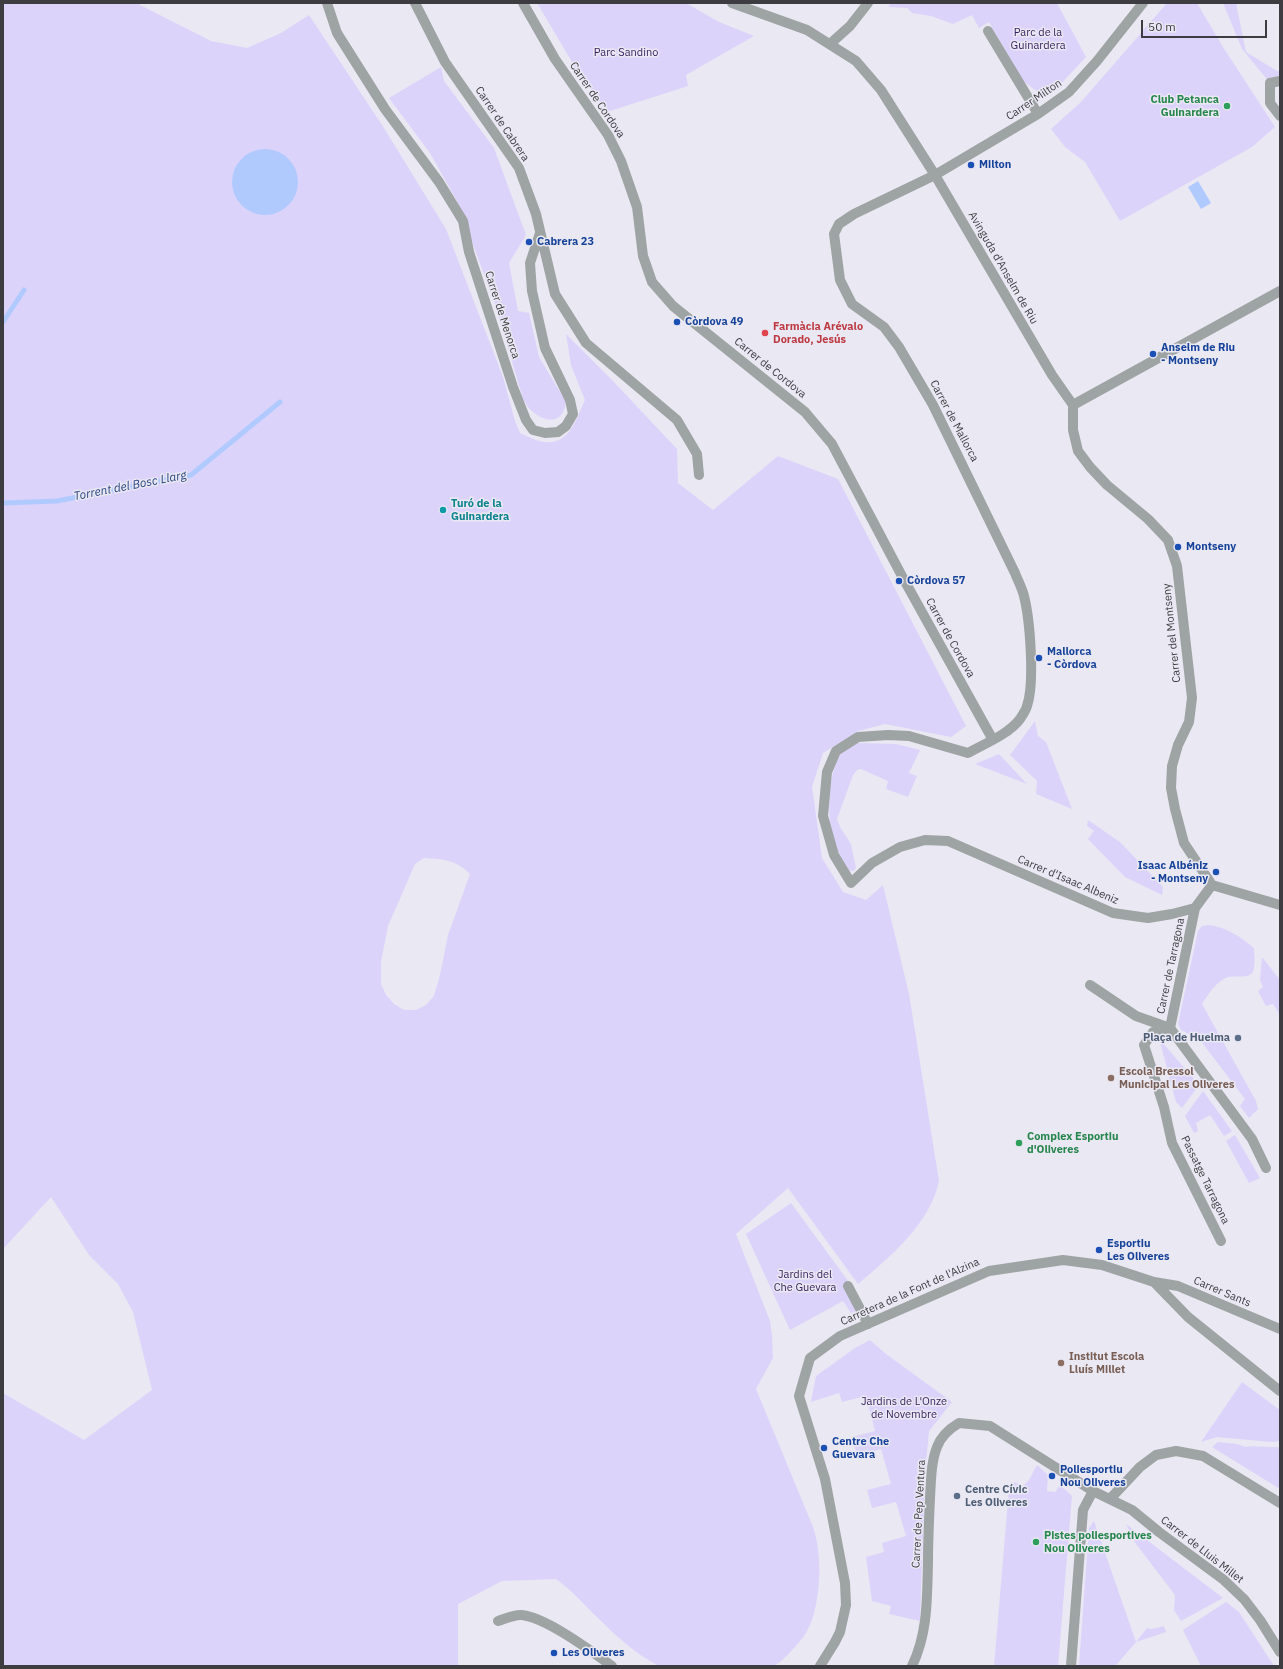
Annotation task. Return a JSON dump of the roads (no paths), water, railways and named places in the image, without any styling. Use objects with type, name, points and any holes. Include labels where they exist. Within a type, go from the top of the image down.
[{"type":"street","name":"Carrer de Menorca","points":[[327,3],[337,33],[385,109],[439,182],[463,221],[468,252],[513,387],[526,420],[533,430],[545,433],[558,432],[566,426],[573,414],[570,400],[545,348],[532,291],[530,263],[540,232]]},
{"type":"street","name":"Carrer de Cabrera","points":[[415,3],[445,62],[519,168],[536,214],[555,294],[586,343],[677,420],[697,454],[699,475]]},
{"type":"street","name":"Carrer de Cordova","points":[[523,3],[556,59],[608,134],[621,161],[637,207],[643,256],[652,282],[673,306],[726,347],[805,412],[832,444],[903,578],[993,740]]},
{"type":"street","name":"Avinguda d'Anselm de Riu","points":[[732,3],[807,30],[856,61],[881,90],[935,174],[1052,375],[1073,405]]},
{"type":"street","points":[[830,44],[850,26],[868,3]]},
{"type":"street","name":"Carrer Milton","points":[[935,174],[1038,114],[1069,92],[1143,3]]},
{"type":"street","points":[[988,31],[1038,114]]},
{"type":"street","points":[[1280,81],[1270,84],[1270,103],[1280,116]]},
{"type":"street","name":"Carrer de Mallorca","points":[[851,883],[834,855],[823,816],[827,772],[836,751],[858,737],[888,735],[909,736],[968,752],[993,740],[1019,720],[1027,707],[1030,693],[1031,658],[1028,621],[1024,596],[1015,573],[982,508],[962,461],[933,405],[903,353],[884,328],[852,304],[840,280],[834,234],[839,224],[854,214],[935,174]]},
{"type":"street","points":[[1073,405],[1280,291]]},
{"type":"street","name":"Carrer del Montseny","points":[[1073,405],[1073,430],[1078,451],[1090,467],[1107,485],[1148,519],[1168,540],[1177,566],[1192,698],[1189,722],[1178,745],[1172,766],[1171,788],[1184,843],[1212,885]]},
{"type":"street","points":[[828,456],[832,444]]},
{"type":"street","name":"Carrer d'Isaac Albeniz","points":[[851,883],[872,863],[900,848],[925,840],[948,841],[1113,913],[1148,918],[1195,908]]},
{"type":"street","points":[[1195,908],[1212,885],[1280,905]]},
{"type":"street","name":"Carrer de Tarragona","points":[[1170,1028],[1195,908]]},
{"type":"street","name":"Carrer de Tarragona","points":[[1090,985],[1136,1016],[1170,1028],[1252,1139],[1266,1168]]},
{"type":"street","name":"Passatge Tarragona","points":[[1170,1028],[1152,1032],[1144,1045],[1164,1107],[1172,1143],[1221,1241]]},
{"type":"street","name":"Carretera de la Font de l'Alzina","points":[[820,1666],[840,1632],[846,1605],[844,1583],[825,1479],[799,1396],[810,1358],[840,1336],[989,1270],[1063,1260],[1102,1265],[1154,1282],[1188,1317],[1280,1391]]},
{"type":"street","name":"Carrer Sants","points":[[1154,1282],[1178,1286],[1280,1329]]},
{"type":"street","points":[[848,1286],[868,1324]]},
{"type":"street","name":"Carrer de Pep Ventura","points":[[912,1666],[925,1630],[928,1535],[932,1478],[937,1446],[944,1435],[959,1423],[990,1426],[1093,1491],[1110,1499]]},
{"type":"street","points":[[1110,1499],[1140,1467],[1156,1455],[1176,1451],[1203,1456],[1280,1503]]},
{"type":"street","points":[[1071,1666],[1083,1510],[1093,1491]]},
{"type":"street","name":"Carrer de Lluis Millet","points":[[1110,1499],[1132,1510],[1158,1532],[1224,1580],[1244,1600],[1260,1620],[1280,1652]]},
{"type":"street","points":[[498,1621],[521,1614],[537,1619],[584,1646],[612,1666]]},
{"type":"water","points":[[265,149],[278,152],[288,159],[295,169],[298,182],[295,195],[288,205],[278,212],[265,215],[252,212],[242,205],[235,195],[232,182],[235,169],[242,159],[252,152]]},
{"type":"water","points":[[1198,181],[1211,203],[1201,209],[1188,187]]},
{"type":"waterway","points":[[3,322],[24,290]]},
{"type":"waterway","name":"Torrent del Bosc Llarg","points":[[3,503],[57,501],[191,475],[280,402]]},
{"type":"place","name":"Club Petanca Guinardera","points":[[1227,106]]},
{"type":"place","name":"Milton","points":[[971,165]]},
{"type":"place","name":"Cabrera 23","points":[[529,242]]},
{"type":"place","name":"Còrdova 49","points":[[677,322]]},
{"type":"place","name":"Farmàcia Arévalo Dorado, Jesús","points":[[765,333]]},
{"type":"place","name":"Anselm de Riu - Montseny","points":[[1153,354]]},
{"type":"place","name":"Turó de la Guinardera","points":[[443,510]]},
{"type":"place","name":"Montseny","points":[[1178,547]]},
{"type":"place","name":"Còrdova 57","points":[[899,581]]},
{"type":"place","name":"Mallorca - Còrdova","points":[[1039,658]]},
{"type":"place","name":"Isaac Albéniz - Montseny","points":[[1216,872]]},
{"type":"place","name":"Plaça de Huelma","points":[[1238,1038]]},
{"type":"place","name":"Escola Bressol Municipal Les Oliveres","points":[[1111,1078]]},
{"type":"place","name":"Complex Esportiu d'Oliveres","points":[[1019,1143]]},
{"type":"place","name":"Esportiu Les Oliveres","points":[[1099,1250]]},
{"type":"place","name":"Institut Escola Lluís Millet","points":[[1061,1363]]},
{"type":"place","name":"Centre Che Guevara","points":[[824,1448]]},
{"type":"place","name":"Poliesportiu Nou Oliveres","points":[[1052,1476]]},
{"type":"place","name":"Centre Cívic Les Oliveres","points":[[957,1496]]},
{"type":"place","name":"Pistes poliesportives Nou Oliveres","points":[[1036,1542]]},
{"type":"place","name":"Les Oliveres","points":[[554,1653]]},
{"type":"park label","name":"Parc de la Guinardera","points":[[1038,39]]},
{"type":"park label","name":"Parc Sandino","points":[[626,53]]},
{"type":"park label","name":"Jardins del Che Guevara","points":[[805,1281]]},
{"type":"park label","name":"Jardins de L'Onze de Novembre","points":[[904,1408]]}]
